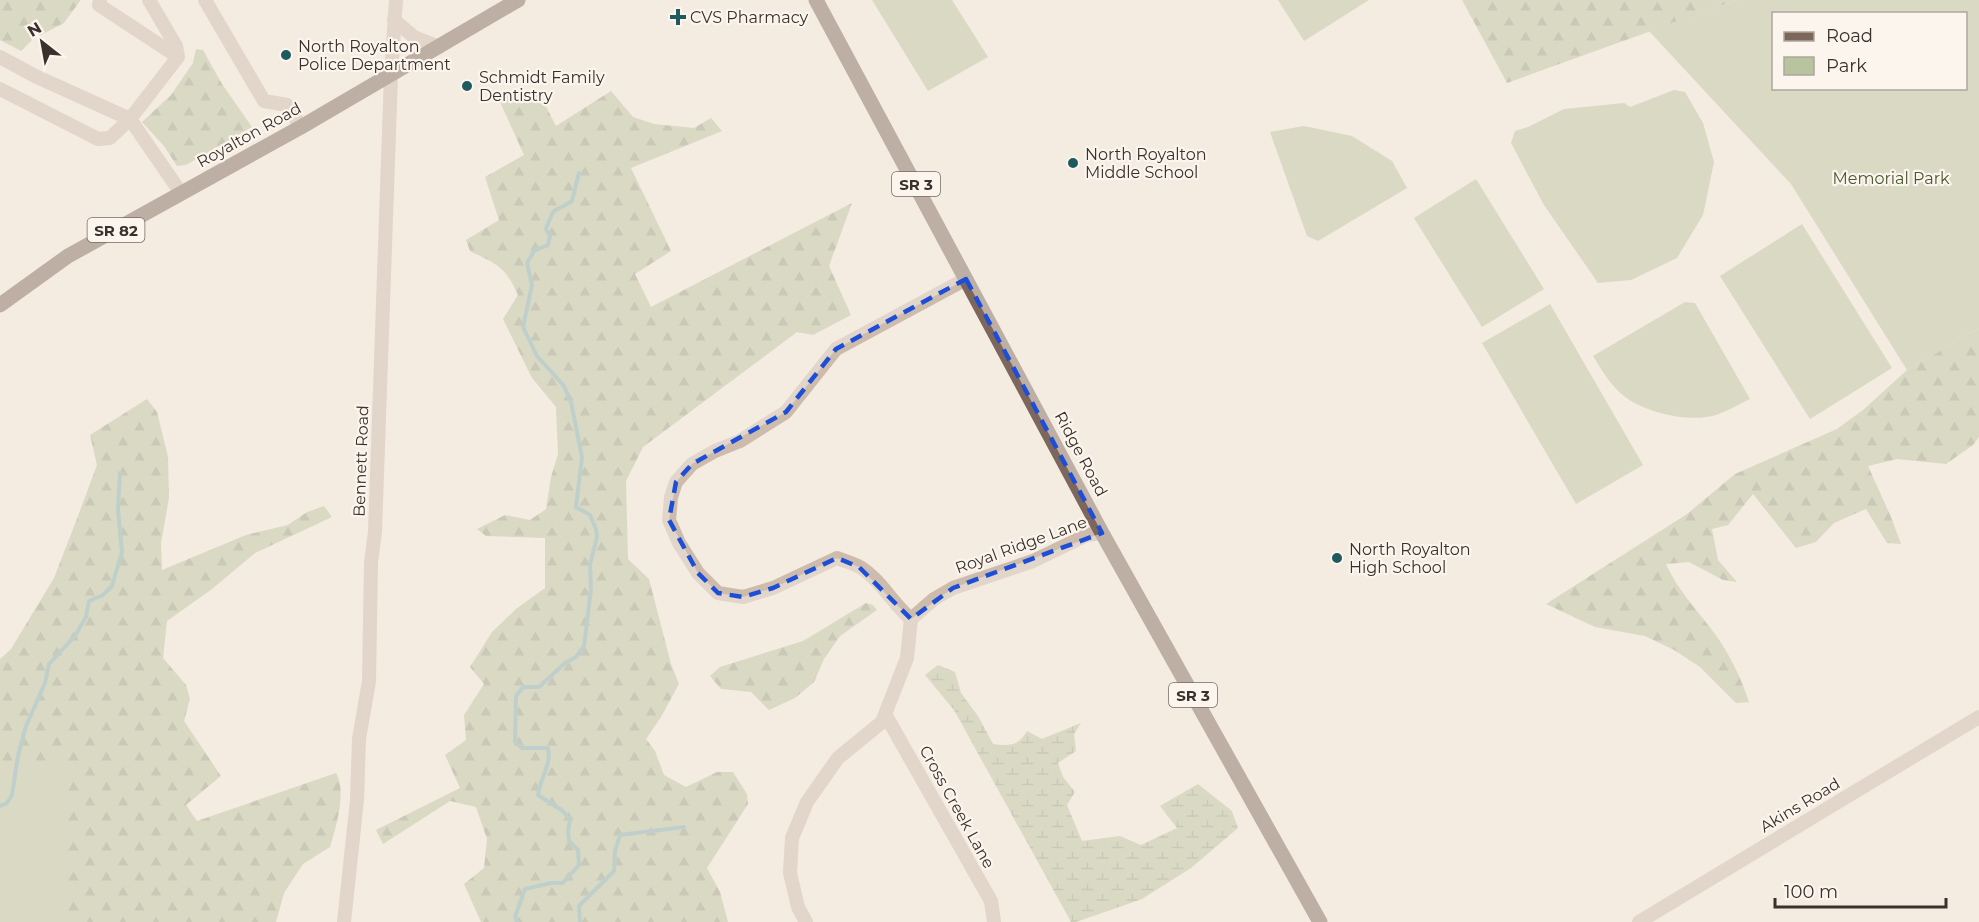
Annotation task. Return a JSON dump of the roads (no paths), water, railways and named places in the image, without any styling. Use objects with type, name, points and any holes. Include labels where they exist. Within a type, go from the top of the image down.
[{"type":"main road","name":"Royalton Road","points":[[0,304],[69,256],[301,128],[518,0]]},
{"type":"main road","name":"Ridge Road","points":[[816,0],[1102,533],[1320,922]]},
{"type":"street","points":[[100,0],[99,5],[178,57]]},
{"type":"street","points":[[0,89],[98,139],[110,138],[130,119],[178,57],[176,46],[149,0]]},
{"type":"street","points":[[205,0],[264,101],[287,105],[301,128]]},
{"type":"street","name":"Bennett Road","points":[[344,922],[357,800],[359,739],[369,681],[371,562],[375,532],[391,75],[396,0]]},
{"type":"street","points":[[394,20],[414,37],[439,47]]},
{"type":"street","points":[[0,57],[130,119],[181,194]]},
{"type":"street","points":[[807,922],[798,907],[790,873],[792,838],[807,802],[838,758],[882,722],[907,658],[911,619],[897,607],[881,585],[859,567],[837,558],[773,588],[743,597],[718,593],[698,573],[679,543],[669,520],[671,496],[676,482],[692,464],[740,441],[786,412],[836,349],[966,279]]},
{"type":"street","name":"Royal Ridge Lane","points":[[911,619],[934,599],[953,588],[1033,561],[1087,535],[1102,533]]},
{"type":"street","name":"Cross Creek Lane","points":[[885,714],[991,901],[995,920]]},
{"type":"street","name":"Akins Road","points":[[1639,922],[1979,717]]},
{"type":"waterway","points":[[517,922],[515,917],[525,889],[551,883],[563,883],[579,865],[578,850],[569,841],[570,820],[563,811],[538,795],[547,765],[548,748],[522,748],[515,742],[516,696],[523,687],[539,687],[565,663],[576,657],[584,646],[591,589],[590,564],[597,537],[590,515],[576,507],[582,457],[571,402],[564,386],[537,356],[523,327],[532,285],[527,263],[534,251],[548,245],[550,236],[546,229],[551,215],[555,210],[572,201],[579,173]]},
{"type":"waterway","points":[[0,806],[7,803],[12,795],[18,756],[26,726],[45,683],[49,664],[75,636],[86,617],[89,601],[103,595],[112,586],[122,552],[118,510],[120,473]]},
{"type":"waterway","points":[[580,922],[579,906],[614,871],[615,851],[620,835],[684,827]]},
{"type":"place","name":"CVS Pharmacy","points":[[678,17]]},
{"type":"place","name":"North Royalton Police Department","points":[[286,55]]},
{"type":"place","name":"Schmidt Family Dentistry","points":[[467,86]]},
{"type":"place","name":"North Royalton Middle School","points":[[1073,163]]},
{"type":"place","name":"North Royalton High School","points":[[1337,558]]},
{"type":"park label","name":"Memorial Park","points":[[1891,178]]}]
